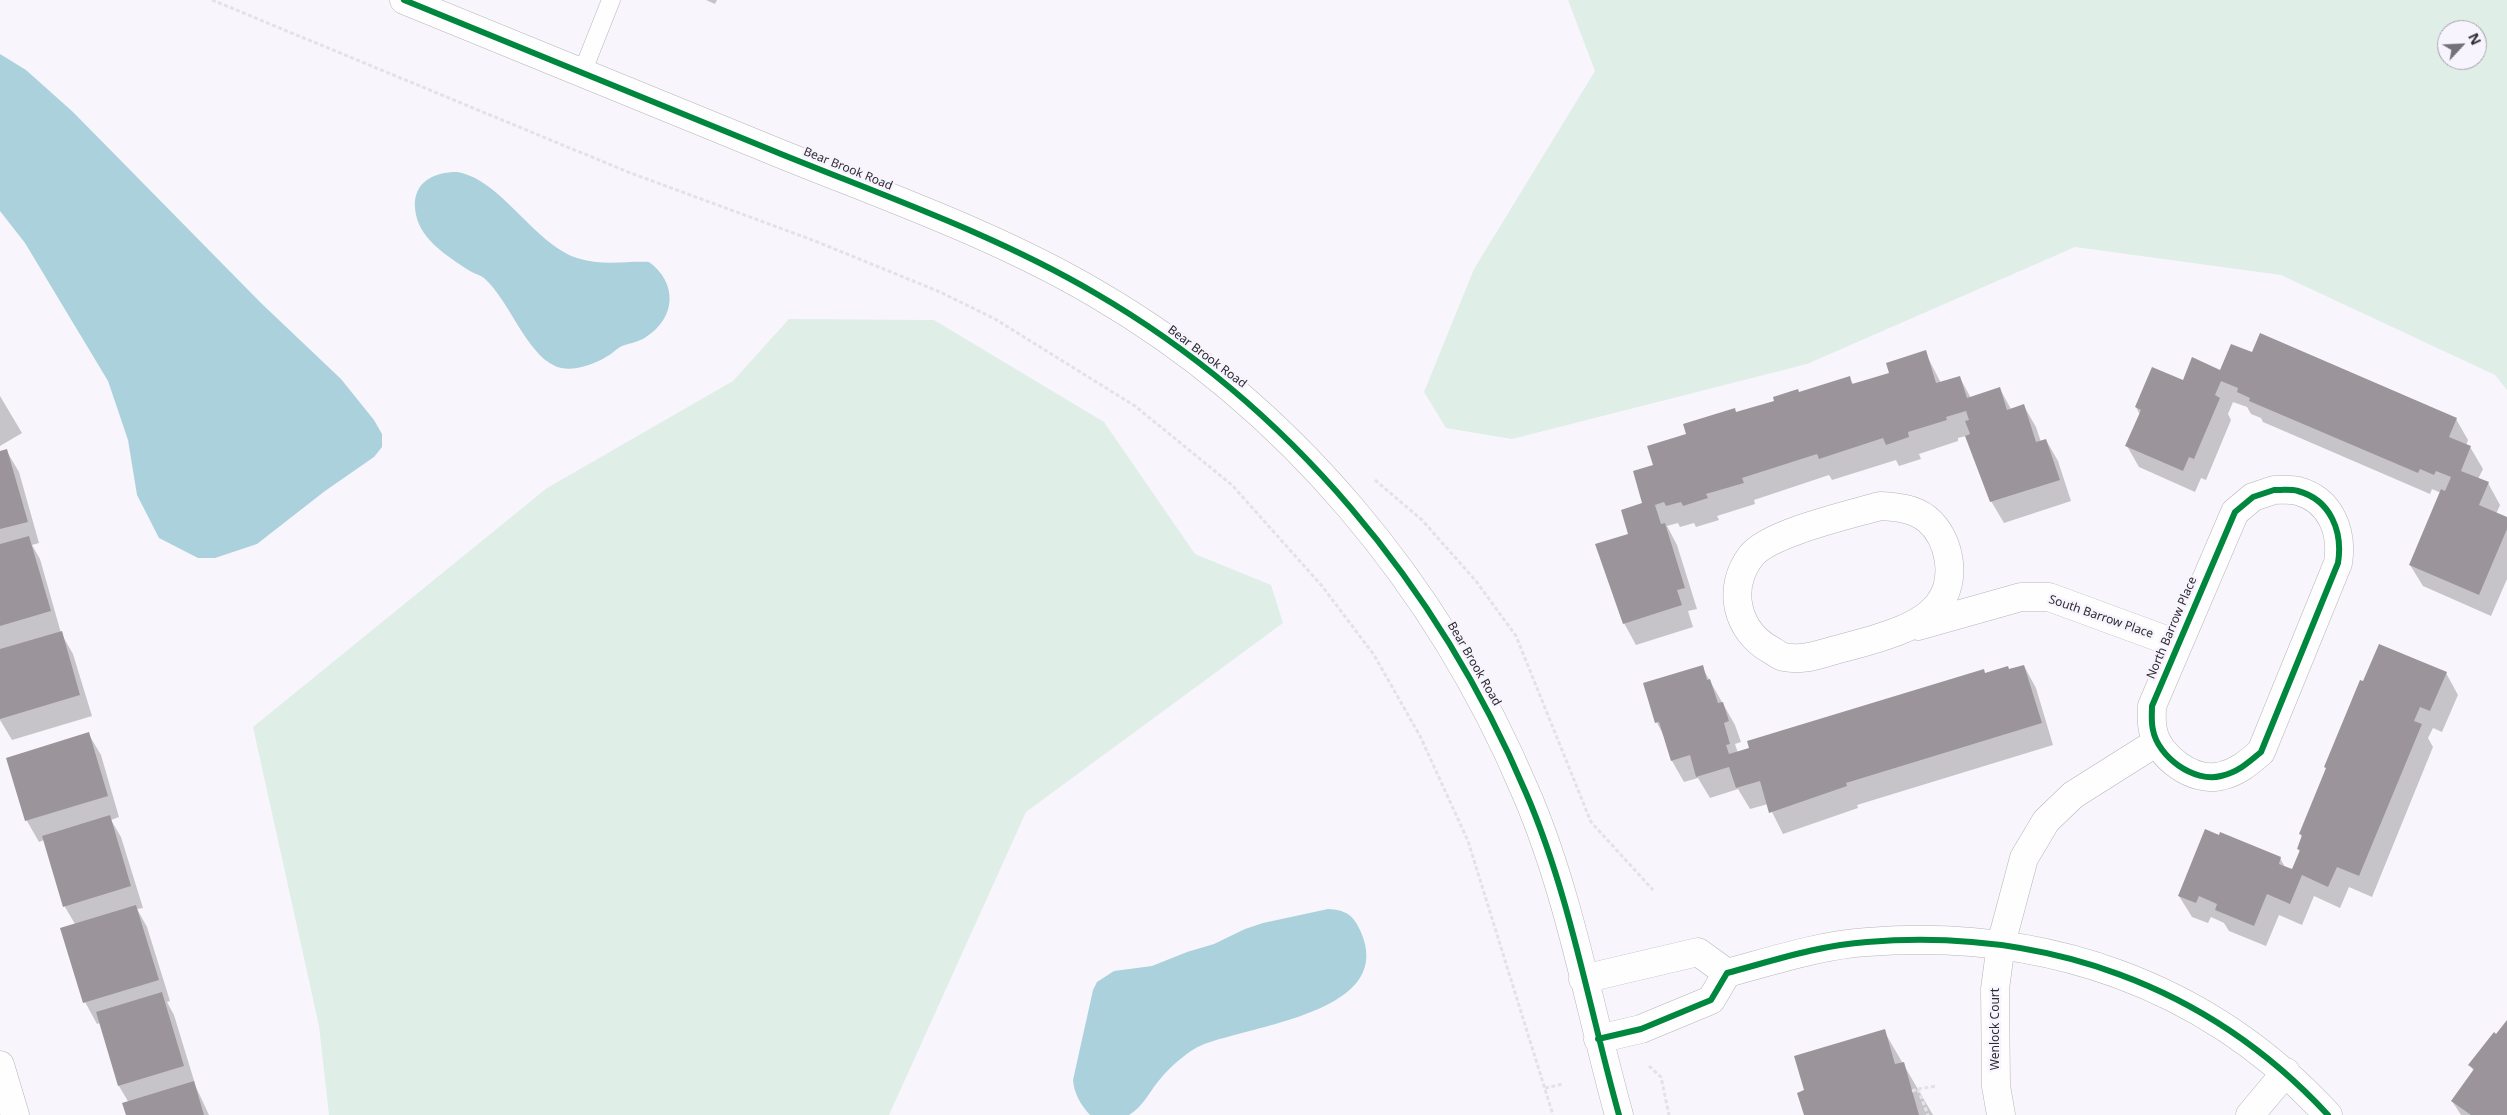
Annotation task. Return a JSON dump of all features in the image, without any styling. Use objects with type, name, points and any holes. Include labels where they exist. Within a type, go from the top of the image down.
[{"type":"street","name":"Bear Brook Road","points":[[404,0],[998,242],[1096,293],[1172,343],[1243,399],[1322,475],[1382,544],[1435,617],[1481,696],[1528,795],[1554,868],[1619,1115]]},
{"type":"street","name":"North Barrow Place","points":[[2274,490],[2298,491],[2320,503],[2335,523],[2341,545],[2338,563],[2261,752],[2242,768],[2219,776],[2194,774],[2172,762],[2157,742],[2153,730],[2152,706],[2235,512],[2253,497],[2274,490]]},
{"type":"street","name":"South Barrow Place","points":[[1909,628],[1938,605],[1948,583],[1949,558],[1942,538],[1927,519],[1904,508],[1880,506],[1771,540],[1751,556],[1739,579],[1737,600],[1742,622],[1757,642],[1782,657],[1806,658],[2021,597],[2049,597],[2177,644]]},
{"type":"street","points":[[2001,944],[2024,858],[2046,821],[2073,795],[2157,742]]},
{"type":"street","points":[[1598,1039],[1641,1028],[1711,1000],[1727,974],[1790,956],[1865,942],[1932,938],[2001,944],[2036,949],[2101,967],[2171,996],[2230,1029],[2286,1072],[2328,1115]]},
{"type":"street","name":"Wenlock Court","points":[[2001,944],[1995,989],[1994,1056],[1996,1086],[2001,1115]]},
{"type":"street","points":[[1583,979],[1698,952],[1727,974]]},
{"type":"street","points":[[0,1066],[14,1115]]},
{"type":"street","points":[[2250,1115],[2286,1072]]},
{"type":"lane","points":[[582,73],[611,0]]},
{"type":"path","points":[[212,0],[628,172],[815,241],[940,292],[994,319],[1135,406],[1232,485],[1322,586],[1374,655],[1420,736],[1468,842],[1553,1115]]},
{"type":"path","points":[[1372,477],[1422,520],[1476,581],[1516,636],[1591,822],[1653,890]]},
{"type":"path","points":[[1650,1066],[1661,1077],[1669,1115]]},
{"type":"path","points":[[1545,1088],[1563,1084]]},
{"type":"path","points":[[1912,1091],[1937,1086]]},
{"type":"path","points":[[1918,1089],[1928,1115]]},
{"type":"shaded area","points":[[1568,0],[2507,0],[2507,390],[2495,375],[2281,275],[2075,247],[1807,364],[1512,439],[1446,428],[1424,392],[1474,269],[1595,71]]},
{"type":"shaded area","points":[[789,319],[934,320],[1104,422],[1195,554],[1271,585],[1283,623],[1026,812],[889,1115],[329,1115],[319,1026],[253,727],[547,488],[733,381]]},
{"type":"water","points":[[0,54],[26,70],[73,112],[261,303],[341,379],[374,420],[382,434],[382,447],[374,457],[325,491],[257,544],[215,558],[198,558],[159,538],[137,495],[128,440],[108,381],[25,243],[0,211]]},
{"type":"water","points":[[457,172],[473,177],[488,186],[546,239],[561,250],[577,258],[604,263],[649,262],[658,270],[669,290],[668,310],[663,320],[656,329],[643,339],[622,346],[601,360],[588,365],[567,369],[555,366],[545,359],[535,350],[502,299],[484,278],[470,271],[443,252],[427,237],[421,228],[415,208],[415,199],[418,191],[427,180],[434,176]]},
{"type":"water","points":[[1328,909],[1344,912],[1352,917],[1360,930],[1366,959],[1358,981],[1338,999],[1310,1013],[1196,1048],[1182,1058],[1157,1082],[1143,1103],[1129,1115],[1090,1115],[1076,1095],[1073,1080],[1093,990],[1097,982],[1114,971],[1152,966],[1214,944],[1245,929],[1263,923]]},
{"type":"building","points":[[2260,333],[2457,418],[2449,437],[2471,446],[2461,471],[2489,482],[2479,505],[2507,517],[2507,529],[2479,595],[2409,565],[2441,489],[2445,491],[2451,477],[2436,471],[2434,475],[2420,469],[2418,473],[2249,401],[2250,398],[2237,392],[2238,388],[2221,381],[2215,395],[2220,398],[2194,459],[2189,457],[2183,471],[2125,446],[2141,410],[2135,407],[2152,367],[2183,380],[2192,357],[2220,370],[2231,344],[2252,352]]},
{"type":"building","points":[[1926,350],[1936,383],[1960,376],[1967,398],[2000,387],[2007,410],[2024,404],[2036,442],[2046,439],[2060,480],[1990,502],[1965,436],[1970,434],[1965,421],[1969,420],[1966,411],[1946,417],[1947,420],[1908,432],[1909,437],[1886,445],[1883,438],[1819,459],[1817,454],[1742,478],[1744,483],[1706,494],[1708,498],[1683,506],[1681,502],[1666,506],[1664,502],[1655,505],[1661,524],[1665,523],[1685,588],[1677,590],[1682,605],[1623,624],[1595,544],[1628,534],[1621,510],[1642,503],[1633,471],[1653,465],[1647,446],[1686,434],[1683,424],[1735,408],[1736,412],[1774,401],[1773,397],[1798,389],[1799,392],[1850,376],[1852,384],[1889,373],[1886,363]]},
{"type":"building","points":[[7,449],[28,522],[0,529],[0,451]]},
{"type":"building","points":[[29,536],[51,611],[0,626],[0,544]]},
{"type":"building","points":[[62,631],[80,695],[0,719],[0,649]]},
{"type":"building","points":[[2379,644],[2447,672],[2430,711],[2420,707],[2414,721],[2422,724],[2359,876],[2337,867],[2328,887],[2302,875],[2290,904],[2267,894],[2254,926],[2215,910],[2217,904],[2199,896],[2196,903],[2178,896],[2205,829],[2219,835],[2220,832],[2281,857],[2279,864],[2292,869],[2300,850],[2297,849],[2302,835],[2299,834],[2326,768],[2324,767],[2360,680],[2363,681]]},
{"type":"building","points":[[1703,665],[1707,680],[1710,679],[1718,703],[1723,702],[1729,721],[1724,723],[1730,744],[1726,745],[1729,754],[1749,748],[1747,741],[1984,669],[1985,673],[2008,666],[2009,669],[2024,665],[2042,723],[1846,783],[1847,786],[1769,813],[1760,781],[1736,788],[1729,767],[1696,777],[1690,755],[1671,761],[1659,722],[1655,723],[1643,683]]},
{"type":"building","points":[[89,732],[108,796],[25,821],[6,758]]},
{"type":"building","points":[[110,815],[131,886],[63,907],[42,836]]},
{"type":"building","points":[[136,905],[159,980],[83,1003],[60,928]]},
{"type":"building","points":[[162,992],[184,1066],[118,1086],[96,1012]]},
{"type":"building","points":[[2507,1020],[2507,1115],[2471,1115],[2451,1101],[2474,1069],[2468,1065],[2494,1032],[2496,1034]]},
{"type":"building","points":[[1885,1029],[1895,1064],[1904,1062],[1919,1115],[1804,1115],[1797,1093],[1804,1090],[1794,1056]]},
{"type":"building","points":[[194,1081],[204,1115],[126,1115],[122,1103]]},
{"type":"cycle path","points":[[404,0],[941,218],[1019,253],[1095,293],[1166,338],[1232,390],[1294,447],[1351,508],[1403,574],[1449,644],[1490,717],[1526,793],[1555,871],[1578,952],[1619,1115]]},
{"type":"cycle path","points":[[2274,490],[2298,491],[2309,495],[2319,502],[2332,519],[2336,529],[2339,551],[2338,563],[2261,752],[2233,772],[2221,776],[2200,776],[2179,766],[2162,750],[2153,730],[2152,706],[2235,512],[2253,497],[2274,490]]},
{"type":"cycle path","points":[[1598,1039],[1641,1029],[1711,1000],[1727,973],[1796,954],[1832,946],[1867,942],[1933,940],[1997,945],[2059,956],[2118,974],[2176,999],[2230,1031],[2281,1069],[2328,1115]]}]
